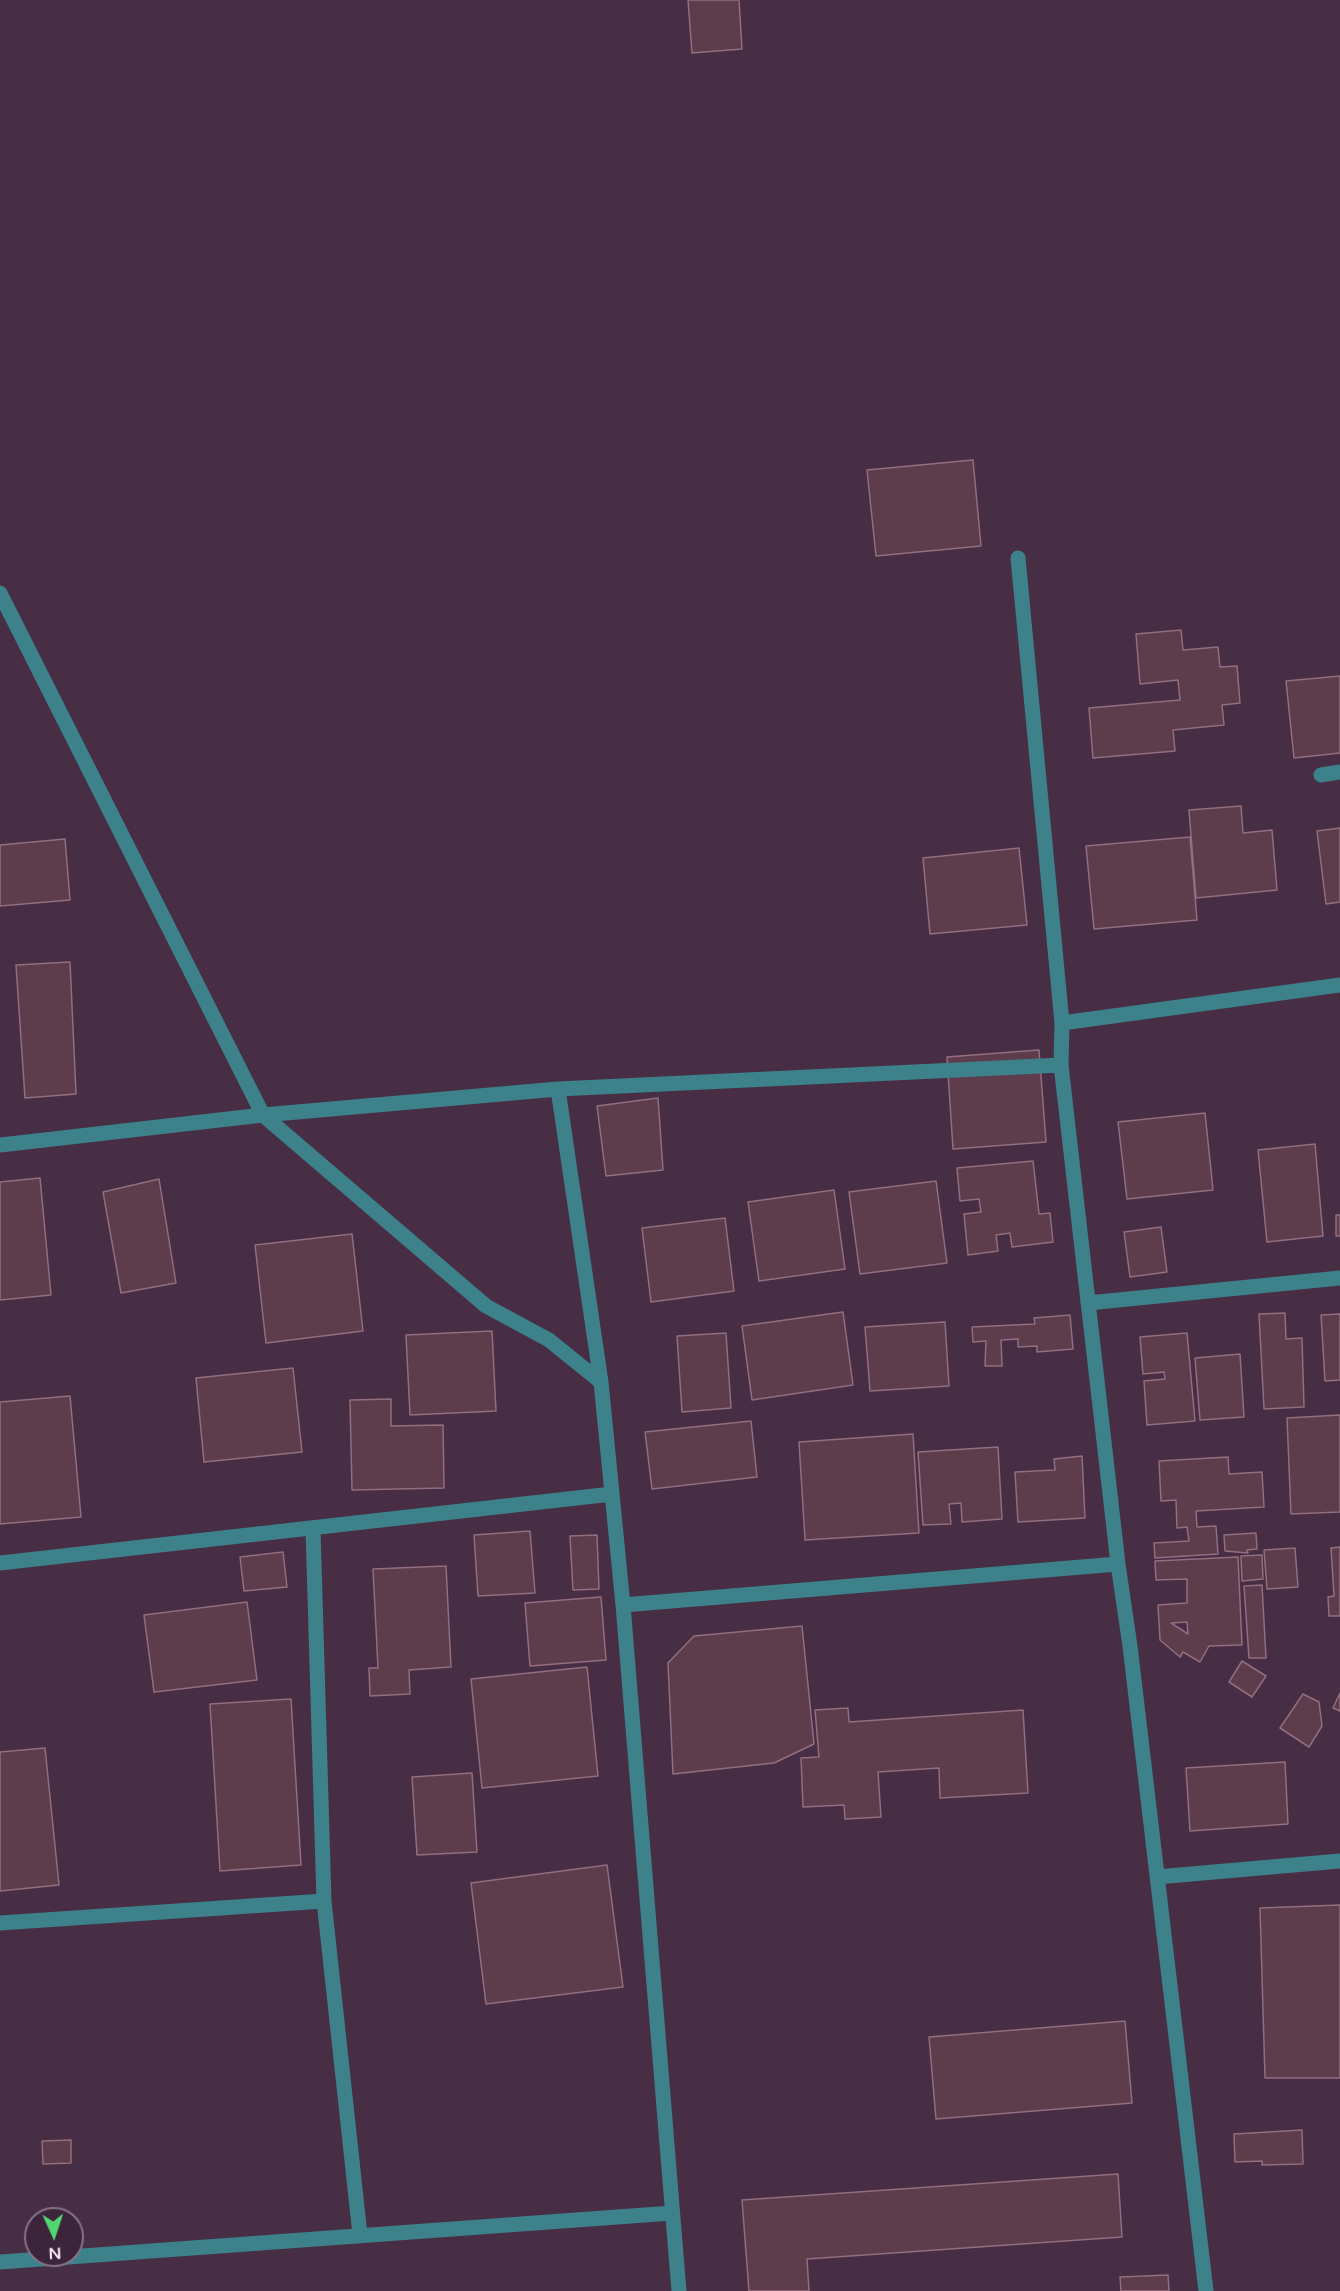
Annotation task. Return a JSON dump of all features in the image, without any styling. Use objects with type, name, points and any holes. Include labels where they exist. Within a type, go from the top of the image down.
[{"type":"street","points":[[1018,558],[1062,1023],[1061,1065],[1118,1564],[1206,2291]]},
{"type":"street","points":[[0,593],[263,1115],[486,1306],[549,1340],[602,1382]]},
{"type":"street","points":[[1321,775],[1340,772]]},
{"type":"street","points":[[1062,1023],[1340,985]]},
{"type":"street","points":[[0,1145],[263,1115],[558,1089],[1061,1065]]},
{"type":"street","points":[[558,1089],[602,1382],[623,1605],[679,2291]]},
{"type":"street","points":[[1088,1303],[1340,1278]]},
{"type":"street","points":[[0,1563],[612,1494]]},
{"type":"street","points":[[313,1529],[324,1901],[360,2235]]},
{"type":"street","points":[[623,1605],[1118,1564]]},
{"type":"street","points":[[1157,1877],[1340,1861]]},
{"type":"street","points":[[0,1923],[324,1901]]},
{"type":"street","points":[[0,2262],[672,2213]]},
{"type":"building","points":[[688,0],[739,0],[742,49],[692,53]]},
{"type":"building","points":[[973,460],[981,546],[876,556],[867,470]]},
{"type":"building","points":[[1181,630],[1183,650],[1218,647],[1220,667],[1237,666],[1240,703],[1222,705],[1224,725],[1173,730],[1175,751],[1093,758],[1089,708],[1180,700],[1178,680],[1140,684],[1136,634]]},
{"type":"building","points":[[1340,676],[1340,753],[1294,758],[1286,681]]},
{"type":"building","points":[[1241,806],[1243,833],[1272,830],[1277,890],[1196,898],[1189,810]]},
{"type":"building","points":[[1340,828],[1340,902],[1326,904],[1317,831]]},
{"type":"building","points":[[1190,837],[1197,920],[1094,929],[1086,846]]},
{"type":"building","points":[[65,839],[70,900],[0,906],[0,845]]},
{"type":"building","points":[[1019,848],[1027,925],[930,934],[923,858]]},
{"type":"building","points":[[70,962],[76,1094],[25,1098],[16,965]]},
{"type":"building","points":[[1039,1050],[1046,1142],[953,1149],[947,1057]]},
{"type":"building","points":[[658,1098],[663,1170],[606,1176],[597,1106]]},
{"type":"building","points":[[1205,1113],[1213,1190],[1127,1199],[1118,1122]]},
{"type":"building","points":[[1315,1144],[1323,1236],[1267,1242],[1258,1150]]},
{"type":"building","points":[[1033,1161],[1039,1214],[1050,1213],[1053,1242],[1012,1247],[1010,1233],[996,1235],[998,1251],[968,1255],[964,1214],[981,1212],[979,1199],[960,1201],[957,1168]]},
{"type":"building","points":[[40,1178],[51,1295],[0,1300],[0,1182]]},
{"type":"building","points":[[159,1179],[176,1283],[121,1293],[103,1192]]},
{"type":"building","points":[[936,1181],[947,1263],[860,1274],[849,1192]]},
{"type":"building","points":[[834,1190],[845,1269],[759,1281],[748,1202]]},
{"type":"building","points":[[1336,1215],[1340,1215],[1340,1236],[1336,1236]]},
{"type":"building","points":[[725,1218],[734,1291],[651,1302],[642,1228]]},
{"type":"building","points":[[1161,1227],[1167,1272],[1130,1277],[1124,1232]]},
{"type":"building","points":[[352,1234],[363,1331],[266,1343],[255,1245]]},
{"type":"building","points":[[843,1312],[853,1385],[752,1400],[742,1326]]},
{"type":"building","points":[[1285,1313],[1286,1339],[1302,1338],[1304,1407],[1264,1409],[1259,1314]]},
{"type":"building","points":[[1340,1314],[1340,1380],[1325,1381],[1321,1315]]},
{"type":"building","points":[[1070,1315],[1073,1349],[1037,1352],[1037,1346],[1018,1347],[1018,1339],[1001,1340],[1002,1366],[985,1366],[986,1341],[973,1342],[972,1327],[1035,1324],[1034,1318]]},
{"type":"building","points":[[945,1322],[949,1386],[870,1391],[865,1327]]},
{"type":"building","points":[[492,1331],[496,1411],[410,1415],[406,1335]]},
{"type":"building","points":[[726,1333],[731,1408],[682,1412],[677,1336]]},
{"type":"building","points":[[1187,1333],[1195,1421],[1147,1425],[1144,1381],[1165,1379],[1164,1372],[1143,1374],[1140,1337]]},
{"type":"building","points":[[1240,1354],[1244,1417],[1200,1420],[1195,1358]]},
{"type":"building","points":[[293,1368],[302,1452],[204,1462],[196,1378]]},
{"type":"building","points":[[70,1396],[81,1517],[0,1524],[0,1402]]},
{"type":"building","points":[[391,1399],[391,1426],[443,1425],[444,1488],[352,1490],[350,1400]]},
{"type":"building","points":[[1340,1415],[1340,1512],[1291,1514],[1287,1418]]},
{"type":"building","points":[[751,1421],[757,1477],[652,1489],[645,1432]]},
{"type":"building","points":[[913,1434],[919,1533],[805,1540],[799,1442]]},
{"type":"building","points":[[998,1447],[1002,1519],[962,1522],[961,1503],[949,1504],[951,1524],[923,1525],[918,1452]]},
{"type":"building","points":[[1082,1456],[1085,1518],[1018,1522],[1015,1472],[1055,1470],[1054,1459]]},
{"type":"building","points":[[1228,1457],[1229,1474],[1262,1472],[1264,1507],[1196,1511],[1197,1527],[1216,1526],[1218,1554],[1155,1558],[1154,1543],[1189,1541],[1187,1527],[1177,1528],[1176,1500],[1161,1501],[1159,1461]]},
{"type":"building","points":[[530,1531],[535,1593],[478,1596],[474,1535]]},
{"type":"building","points":[[1256,1533],[1257,1549],[1247,1550],[1248,1553],[1225,1551],[1224,1535]]},
{"type":"building","points":[[597,1535],[599,1589],[573,1590],[570,1536]]},
{"type":"building","points":[[1340,1547],[1340,1616],[1329,1616],[1328,1597],[1334,1596],[1331,1548]]},
{"type":"building","points":[[1295,1548],[1298,1587],[1267,1589],[1264,1550]]},
{"type":"building","points":[[283,1552],[287,1587],[244,1591],[240,1557]]},
{"type":"building","points":[[1262,1555],[1263,1579],[1242,1581],[1241,1556]]},
{"type":"building","points":[[1238,1557],[1242,1645],[1209,1646],[1200,1662],[1183,1652],[1180,1657],[1160,1640],[1158,1605],[1187,1603],[1187,1579],[1156,1580],[1155,1561]],"holes":[[[1187,1622],[1188,1634],[1171,1623]]]},
{"type":"building","points":[[446,1566],[451,1667],[409,1670],[410,1694],[370,1696],[369,1668],[378,1668],[373,1569]]},
{"type":"building","points":[[1262,1585],[1266,1658],[1249,1658],[1244,1586]]},
{"type":"building","points":[[601,1597],[606,1660],[530,1666],[525,1603]]},
{"type":"building","points":[[247,1602],[257,1680],[154,1692],[144,1615]]},
{"type":"building","points":[[802,1626],[814,1744],[774,1763],[673,1774],[668,1663],[694,1636]]},
{"type":"building","points":[[1242,1661],[1266,1676],[1252,1697],[1229,1682]]},
{"type":"building","points":[[587,1667],[598,1776],[482,1788],[471,1679]]},
{"type":"building","points":[[1340,1693],[1340,1711],[1333,1708]]},
{"type":"building","points":[[1303,1694],[1319,1702],[1322,1726],[1309,1747],[1280,1728]]},
{"type":"building","points":[[291,1699],[301,1865],[220,1871],[210,1704]]},
{"type":"building","points":[[848,1708],[849,1722],[1023,1710],[1028,1793],[940,1798],[939,1768],[878,1772],[881,1817],[845,1819],[844,1805],[803,1807],[801,1758],[819,1757],[815,1710]]},
{"type":"building","points":[[45,1748],[59,1885],[0,1891],[0,1752]]},
{"type":"building","points":[[1285,1762],[1288,1824],[1190,1831],[1186,1768]]},
{"type":"building","points":[[472,1773],[477,1852],[417,1855],[412,1777]]},
{"type":"building","points":[[607,1865],[623,1987],[486,2004],[471,1883]]},
{"type":"building","points":[[1340,1905],[1340,2078],[1265,2078],[1260,1908]]},
{"type":"building","points":[[1125,2021],[1132,2103],[936,2119],[929,2037]]},
{"type":"building","points":[[1302,2130],[1303,2164],[1262,2165],[1262,2161],[1235,2162],[1234,2134]]},
{"type":"building","points":[[71,2140],[71,2163],[43,2164],[42,2141]]},
{"type":"building","points":[[1118,2174],[1122,2237],[807,2259],[809,2291],[749,2291],[742,2200]]},
{"type":"building","points":[[1168,2275],[1169,2291],[1121,2291],[1120,2277]]}]
